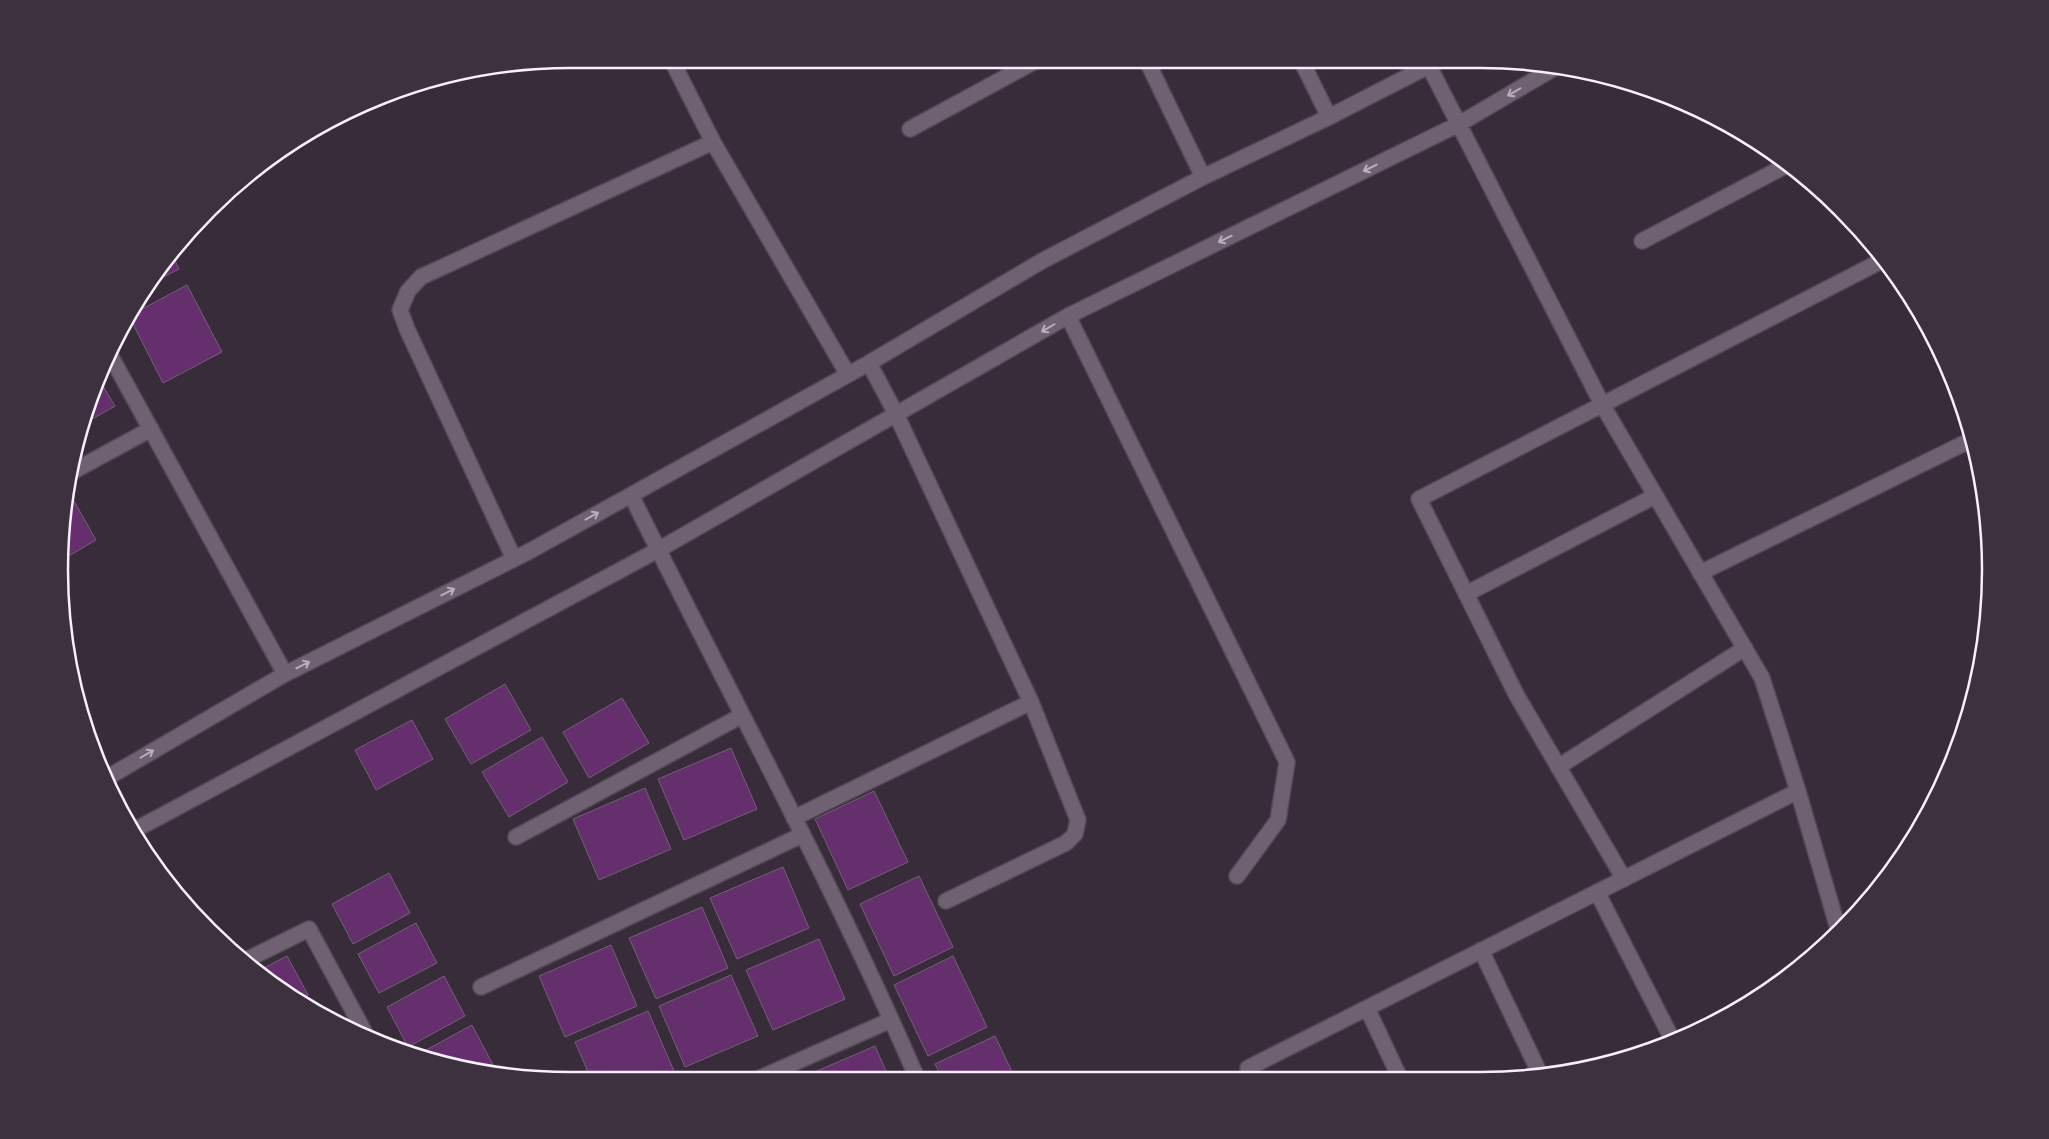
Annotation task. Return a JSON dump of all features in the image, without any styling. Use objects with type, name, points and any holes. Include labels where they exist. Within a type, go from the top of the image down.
[{"type":"street","points":[[676,68],[713,142],[847,373]]},
{"type":"street","points":[[910,129],[1022,68]]},
{"type":"street","points":[[1150,68],[1203,176]]},
{"type":"street","points":[[1305,68],[1329,117]]},
{"type":"street","points":[[111,774],[285,674],[514,559],[631,495],[847,373],[869,363],[1042,261],[1203,176],[1329,117],[1425,68]]},
{"type":"street","points":[[1437,68],[1459,124],[1603,406],[1762,678],[1798,791],[1836,922]]},
{"type":"street","points":[[140,827],[658,550],[1068,316],[1459,124],[1547,72]]},
{"type":"street","points":[[514,559],[407,330],[400,310],[408,291],[421,277],[713,142]]},
{"type":"street","points":[[1642,241],[1780,168]]},
{"type":"street","points":[[1624,879],[1517,696],[1419,499],[1603,406],[1877,263]]},
{"type":"street","points":[[1068,316],[1287,762],[1278,820],[1237,876]]},
{"type":"street","points":[[113,361],[285,674]]},
{"type":"street","points":[[869,363],[896,414],[1031,702],[1078,820],[1075,834],[1066,843],[946,901]]},
{"type":"street","points":[[78,468],[151,429]]},
{"type":"street","points":[[1700,572],[1965,443]]},
{"type":"street","points":[[631,495],[794,818],[914,1072]]},
{"type":"street","points":[[1466,594],[1655,496]]},
{"type":"street","points":[[1558,767],[1745,648]]},
{"type":"street","points":[[794,818],[1031,702]]},
{"type":"street","points":[[516,836],[741,716]]},
{"type":"street","points":[[1250,1072],[1248,1068],[1798,791]]},
{"type":"street","points":[[480,987],[802,835]]},
{"type":"street","points":[[1597,892],[1669,1034]]},
{"type":"street","points":[[251,957],[309,928],[361,1026]]},
{"type":"street","points":[[1481,950],[1537,1068]]},
{"type":"street","points":[[1367,1008],[1397,1072]]},
{"type":"street","points":[[774,1072],[891,1020]]},
{"type":"building","points":[[175,260],[179,269],[161,278]]},
{"type":"building","points":[[187,285],[222,352],[163,383],[132,323],[140,310]]},
{"type":"building","points":[[103,386],[115,406],[91,420]]},
{"type":"building","points":[[73,499],[96,540],[68,556]]},
{"type":"building","points":[[505,684],[531,730],[471,764],[445,719]]},
{"type":"building","points":[[622,698],[649,743],[589,778],[563,732]]},
{"type":"building","points":[[412,720],[433,759],[376,790],[355,750]]},
{"type":"building","points":[[542,737],[568,782],[509,817],[482,772]]},
{"type":"building","points":[[731,748],[757,809],[684,840],[658,779]]},
{"type":"building","points":[[645,788],[671,849],[599,880],[573,819]]},
{"type":"building","points":[[874,791],[908,862],[848,890],[815,819]]},
{"type":"building","points":[[783,867],[809,928],[737,959],[710,898]]},
{"type":"building","points":[[389,873],[410,913],[353,944],[332,904]]},
{"type":"building","points":[[919,876],[953,947],[894,976],[860,904]]},
{"type":"building","points":[[702,907],[728,968],[656,999],[629,938]]},
{"type":"building","points":[[416,923],[437,963],[379,993],[358,954]]},
{"type":"building","points":[[819,939],[845,999],[773,1030],[746,970]]},
{"type":"building","points":[[611,945],[637,1006],[565,1037],[539,976]]},
{"type":"building","points":[[287,956],[308,995],[306,996],[264,968]]},
{"type":"building","points":[[953,956],[987,1027],[928,1056],[894,985]]},
{"type":"building","points":[[731,975],[758,1036],[685,1067],[659,1006]]},
{"type":"building","points":[[444,976],[465,1016],[410,1046],[407,1044],[387,1007]]},
{"type":"building","points":[[648,1011],[674,1071],[588,1072],[575,1042]]},
{"type":"building","points":[[472,1025],[493,1065],[472,1062],[426,1050]]},
{"type":"building","points":[[995,1036],[1012,1072],[939,1072],[935,1064]]},
{"type":"building","points":[[875,1046],[886,1072],[815,1072]]}]
